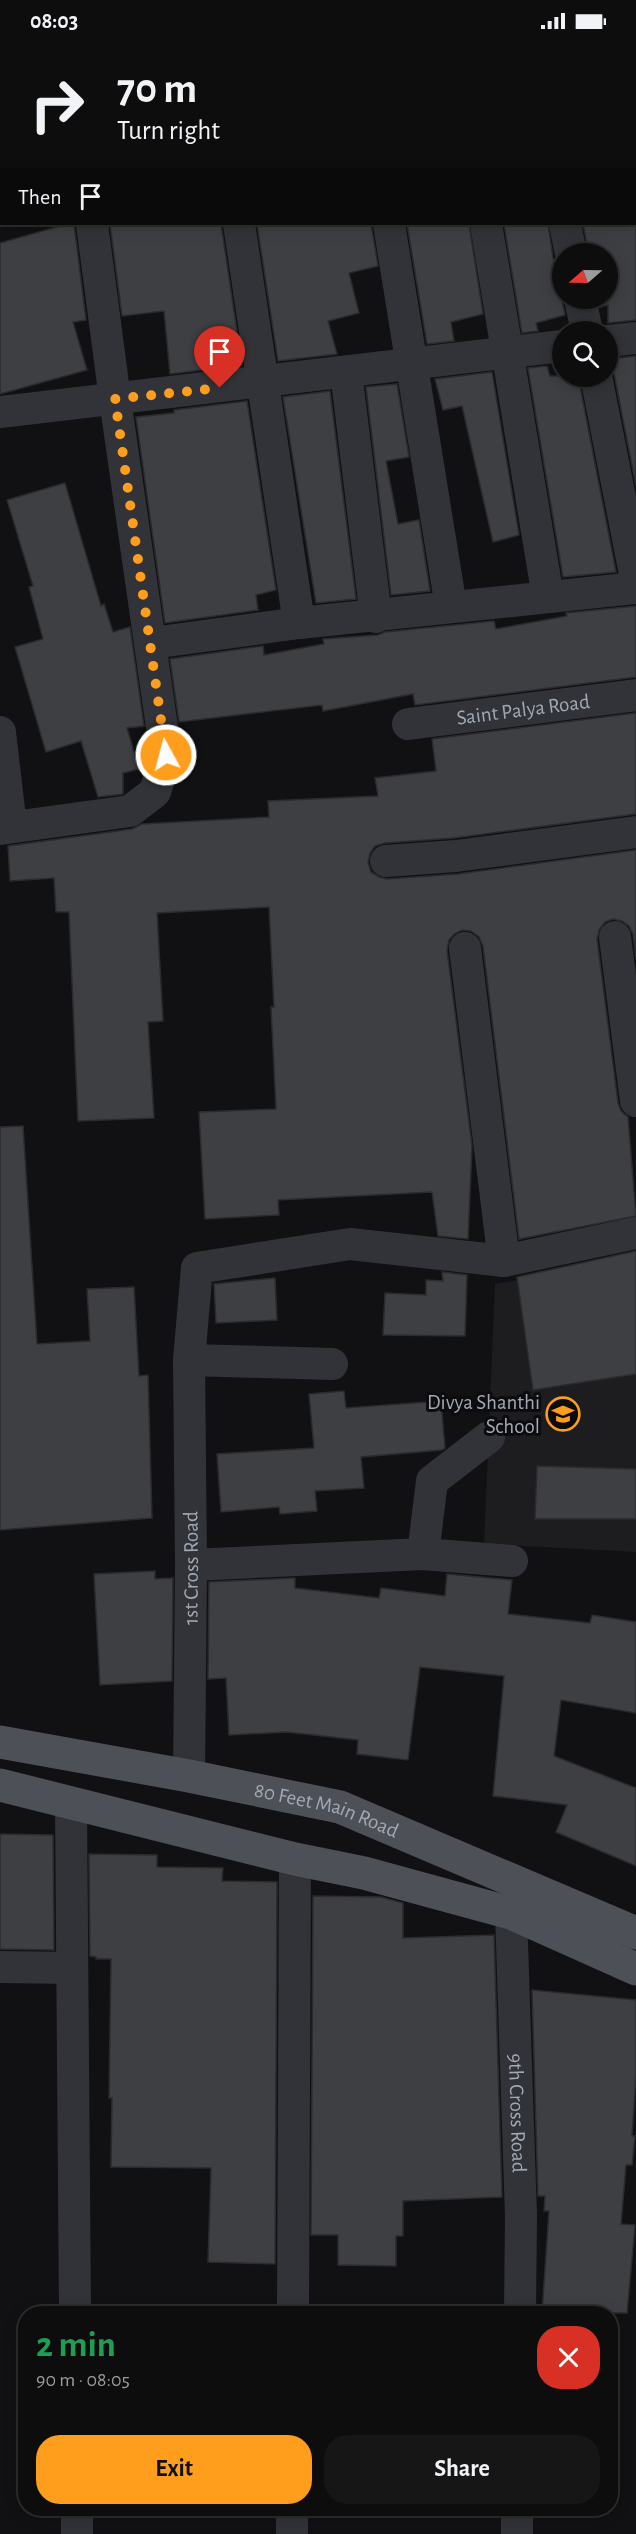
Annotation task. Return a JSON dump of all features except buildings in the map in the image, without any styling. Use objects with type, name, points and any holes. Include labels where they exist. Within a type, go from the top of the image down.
[{"type":"main road","name":"80 Feet Main Road","points":[[0,1742],[189,1776],[340,1807],[636,1933]]},
{"type":"main road","points":[[0,1785],[295,1859],[364,1873],[511,1913],[636,1969]]},
{"type":"street","points":[[0,732],[6,828],[130,811],[155,792],[166,755],[92,225]]},
{"type":"street","points":[[239,225],[261,383],[300,623]]},
{"type":"street","points":[[389,225],[452,607]]},
{"type":"street","points":[[486,225],[548,597]]},
{"type":"street","points":[[565,225],[569,243]]},
{"type":"street","points":[[618,340],[636,338]]},
{"type":"street","points":[[0,412],[552,347]]},
{"type":"street","points":[[345,372],[376,617]]},
{"type":"street","points":[[598,387],[636,579]]},
{"type":"street","points":[[152,643],[300,623],[376,617],[636,588]]},
{"type":"street","name":"Saint Palya Road","points":[[408,724],[636,695]]},
{"type":"street","points":[[386,861],[456,856],[636,832]]},
{"type":"street","points":[[615,937],[636,1101]]},
{"type":"street","points":[[465,948],[504,1261],[636,1233]]},
{"type":"street","name":"1st Cross Road","points":[[189,1776],[191,1565],[189,1360],[197,1268],[350,1244],[504,1261]]},
{"type":"street","points":[[189,1360],[332,1364]]},
{"type":"street","points":[[423,1554],[432,1481],[489,1437]]},
{"type":"street","points":[[191,1565],[423,1554],[512,1561]]},
{"type":"street","points":[[71,1804],[75,2306]]},
{"type":"street","points":[[293,2306],[295,1859]]},
{"type":"street","name":"9th Cross Road","points":[[511,1913],[521,2216],[520,2306]]},
{"type":"street","points":[[0,1967],[72,1968]]},
{"type":"street","points":[[77,2516],[77,2534]]},
{"type":"street","points":[[291,2534],[292,2516]]},
{"type":"street","points":[[517,2516],[517,2534]]},
{"type":"shaded area","name":"Divya Shanthi School","points":[[636,1260],[636,1552],[484,1544],[495,1284]]},
{"type":"place","name":"Divya Shanthi School","points":[[563,1414]]},
{"type":"route","points":[[166,755],[152,643],[115,399],[220,388]]}]
